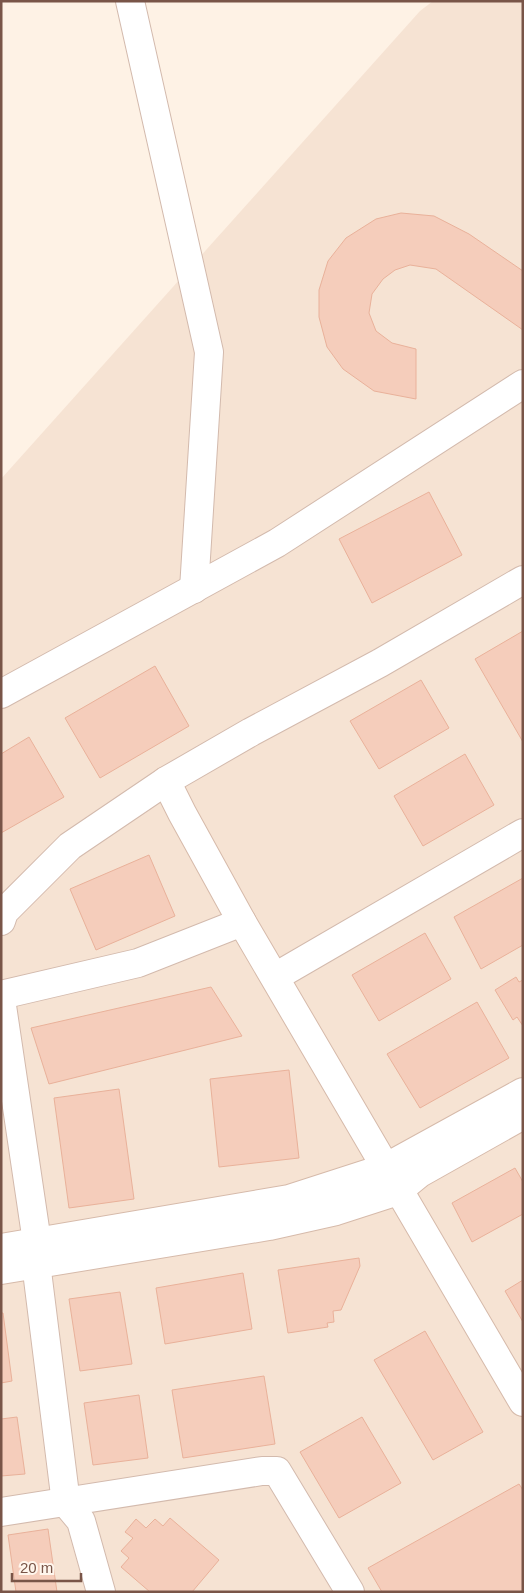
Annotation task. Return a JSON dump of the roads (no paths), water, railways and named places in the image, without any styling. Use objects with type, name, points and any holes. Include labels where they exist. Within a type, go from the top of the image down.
[{"type":"street","points":[[130,1],[209,352],[194,588]]},
{"type":"street","points":[[1,694],[277,543],[523,384]]},
{"type":"street","points":[[1,921],[4,912],[70,846],[166,781],[251,732],[380,663],[523,580]]},
{"type":"street","points":[[166,781],[242,922],[523,1402]]},
{"type":"street","points":[[275,977],[523,833]]},
{"type":"street","points":[[1,995],[138,963],[242,922]]},
{"type":"street","points":[[1,999],[37,1253],[66,1503],[81,1521],[101,1592]]},
{"type":"street","points":[[1,1248],[37,1253],[269,1226],[336,1211],[392,1179],[523,1092]]},
{"type":"street","points":[[392,1179],[420,1173],[523,1115]]},
{"type":"street","points":[[1,1270],[37,1253]]},
{"type":"street","points":[[1,1512],[252,1472],[277,1471],[350,1592]]}]
